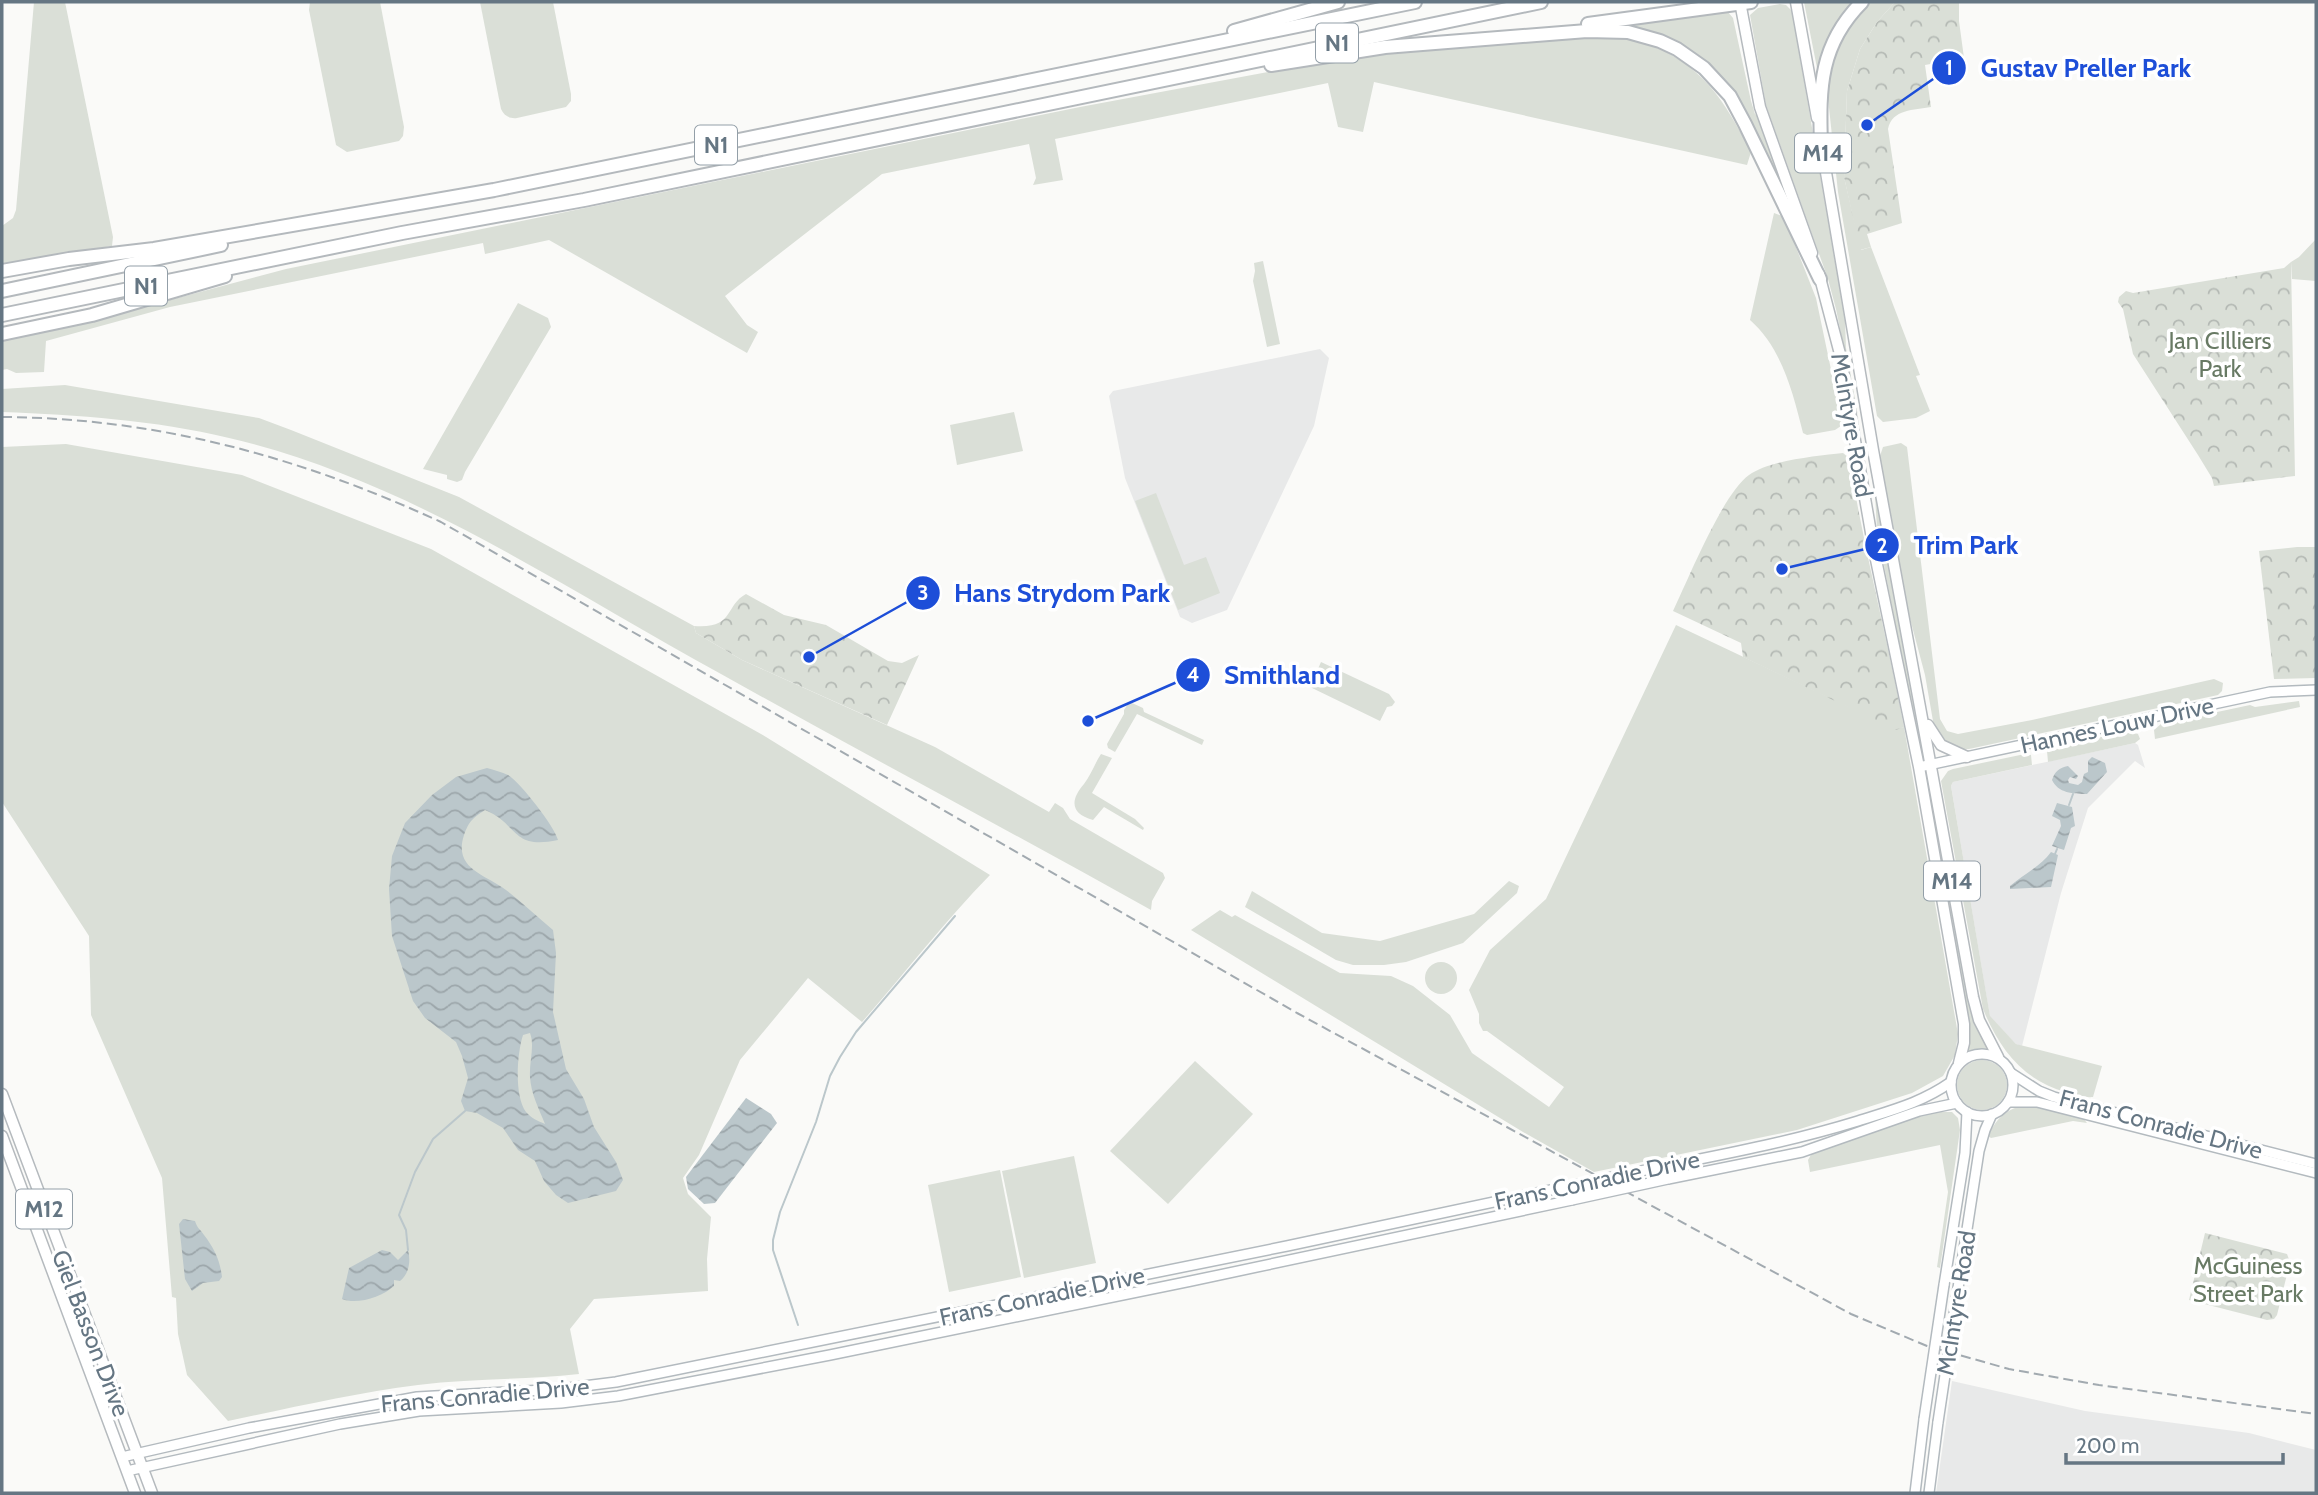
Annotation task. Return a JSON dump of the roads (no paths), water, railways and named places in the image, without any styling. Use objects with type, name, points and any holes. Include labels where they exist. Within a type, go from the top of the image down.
[{"type":"highway","points":[[1139,58],[1338,2]]},
{"type":"highway","name":"N1","points":[[2,291],[1415,2]]},
{"type":"highway","name":"N1","points":[[2,315],[288,256],[584,200],[1541,2]]},
{"type":"highway","points":[[1821,144],[1820,102],[1825,64],[1837,33],[1862,2]]},
{"type":"highway","points":[[1440,42],[1743,3]]},
{"type":"highway","points":[[1132,85],[1385,47],[1608,31],[1644,36],[1677,49],[1704,68],[1730,96],[1820,279]]},
{"type":"highway","points":[[2,271],[69,259],[154,249],[455,197]]},
{"type":"highway","points":[[2,334],[124,306],[288,256]]},
{"type":"main road","name":"McIntyre Road","points":[[1796,2],[1873,450],[1923,711],[1973,997],[1979,1020],[1997,1057]]},
{"type":"main road","name":"McIntyre Road","points":[[1743,3],[1760,107],[1804,226],[1840,354],[1874,550],[1919,767],[1964,1024],[1964,1043],[1959,1063]]},
{"type":"main road","name":"Hannes Louw Drive","points":[[1919,767],[2270,692],[2316,690]]},
{"type":"main road","points":[[1923,711],[1937,740],[1950,751],[1967,757]]},
{"type":"main road","points":[[1959,1063],[1978,1054],[1997,1057]]},
{"type":"main road","name":"M14","points":[[1997,1057],[2007,1065],[2011,1073]]},
{"type":"main road","name":"M14","points":[[1951,1082],[1959,1063]]},
{"type":"main road","points":[[1951,1082],[1951,1091],[1957,1103],[1967,1112],[1980,1116],[1992,1114],[2008,1102],[2013,1088],[2011,1073]]},
{"type":"main road","name":"Frans Conradie Drive","points":[[2011,1073],[2054,1097],[2316,1164]]},
{"type":"main road","name":"Frans Conradie Drive","points":[[122,1457],[249,1428],[417,1397],[560,1389],[616,1382],[1287,1246],[1820,1132],[1916,1103],[1951,1082]]},
{"type":"main road","name":"Giel Basson Drive","points":[[2,1094],[152,1493]]},
{"type":"main road","name":"Frans Conradie Drive","points":[[2008,1102],[2037,1102],[2316,1173]]},
{"type":"main road","name":"Frans Conradie Drive","points":[[127,1471],[340,1424],[419,1411],[561,1403],[618,1396],[830,1355],[1802,1152],[1919,1111],[1957,1103]]},
{"type":"main road","name":"McIntyre Road","points":[[1914,1493],[1965,1153],[1967,1112]]},
{"type":"main road","name":"McIntyre Road","points":[[1929,1493],[1979,1152],[1992,1114]]},
{"type":"main road","name":"Giel Basson Drive","points":[[2,1136],[135,1493]]},
{"type":"water","points":[[2092,757],[2105,763],[2107,772],[2087,794],[2066,792],[2058,788],[2052,780],[2056,772],[2068,766],[2078,776],[2076,779],[2070,777],[2069,783],[2078,785],[2088,772],[2088,761]]},
{"type":"water","points":[[487,768],[508,775],[536,805],[558,840],[532,842],[523,839],[485,810],[474,818],[464,835],[463,856],[473,869],[506,890],[553,930],[556,953],[553,1012],[566,1069],[584,1099],[594,1127],[616,1162],[623,1180],[616,1191],[568,1203],[556,1195],[544,1181],[535,1161],[518,1150],[503,1128],[477,1113],[465,1111],[461,1101],[468,1078],[456,1042],[425,1018],[413,1001],[392,936],[389,889],[392,856],[405,823],[432,795],[456,777]],"holes":[[[530,1033],[531,1083],[545,1124],[526,1112],[520,1096],[518,1063],[521,1043],[523,1035]]]},
{"type":"water","points":[[2057,803],[2072,807],[2075,826],[2071,828],[2064,850],[2052,846],[2061,826],[2060,820],[2052,816]]},
{"type":"water","points":[[2051,852],[2058,855],[2051,887],[2010,889],[2010,886]]},
{"type":"water","points":[[746,1098],[771,1114],[777,1123],[715,1203],[704,1204],[688,1189],[686,1177]]},
{"type":"water","points":[[183,1219],[195,1221],[208,1240],[216,1254],[222,1277],[219,1281],[203,1283],[192,1291],[185,1279],[179,1224]]},
{"type":"water","points":[[382,1250],[390,1252],[398,1260],[408,1250],[408,1267],[403,1278],[400,1281],[394,1280],[394,1286],[376,1297],[355,1301],[342,1299],[349,1268]]},
{"type":"waterway","points":[[2069,805],[2073,794]]},
{"type":"waterway","points":[[2055,854],[2057,849]]},
{"type":"waterway","points":[[798,1325],[773,1250],[773,1240],[780,1212],[816,1122],[830,1076],[856,1032],[955,916]]},
{"type":"waterway","points":[[408,1250],[406,1230],[399,1215],[415,1172],[433,1139],[465,1111]]},
{"type":"railway","points":[[2,417],[117,425],[227,446],[335,478],[441,522],[1297,1013],[1851,1314],[1927,1346],[2009,1369],[2099,1385],[2316,1414]]},
{"type":"place","name":"Gustav Preller Park","points":[[1867,125]]},
{"type":"place","name":"Trim Park","points":[[1782,569]]},
{"type":"place","name":"Hans Strydom Park","points":[[809,657]]},
{"type":"place","name":"Smithland","points":[[1088,721]]},
{"type":"park label","name":"Jan Cilliers Park","points":[[2220,354]]},
{"type":"park label","name":"McGuiness Street Park","points":[[2248,1279]]}]
